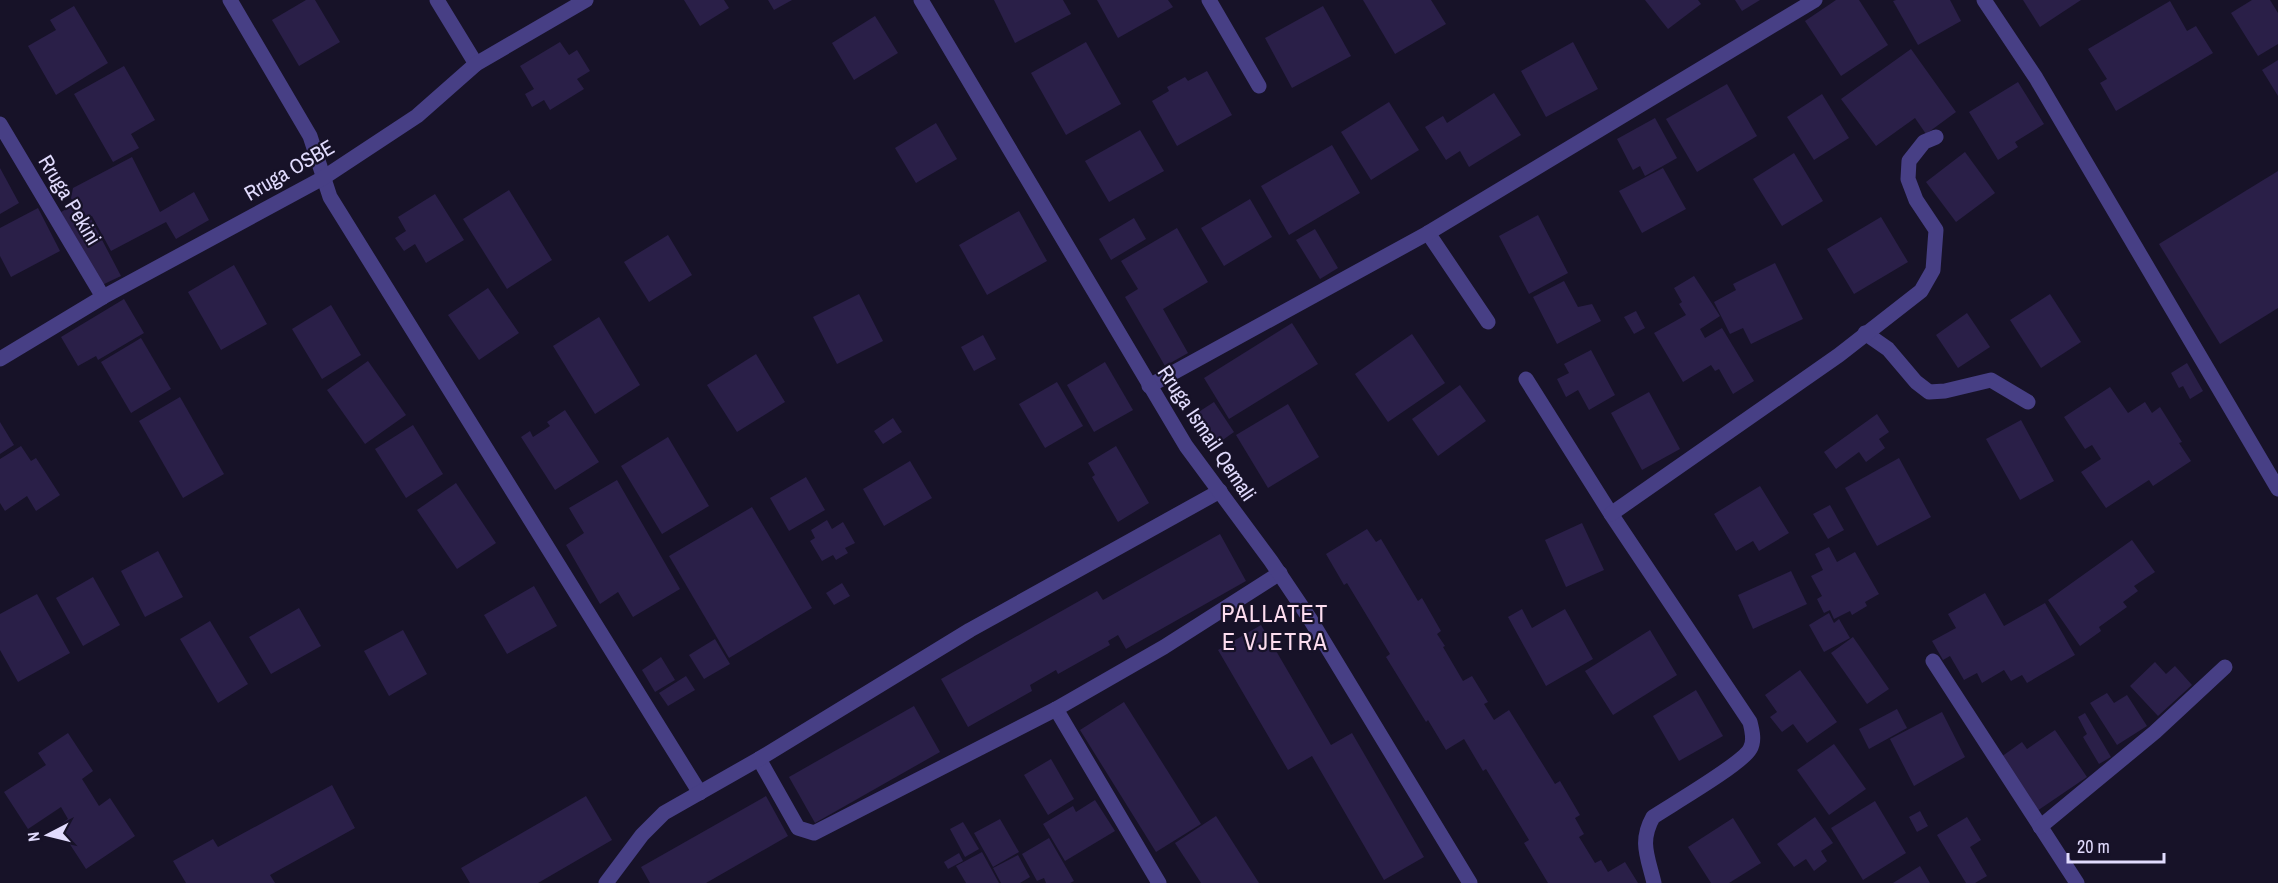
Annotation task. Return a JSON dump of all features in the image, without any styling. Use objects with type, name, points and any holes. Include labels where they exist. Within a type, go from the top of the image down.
[{"type":"street","points":[[230,0],[310,136],[330,197],[700,793]]},
{"type":"street","points":[[437,0],[476,64]]},
{"type":"street","name":"Rruga OSBE","points":[[0,359],[103,297],[323,177],[417,116],[476,64],[586,0]]},
{"type":"street","name":"Rruga Ismail Qemali","points":[[921,0],[1185,446],[1280,573],[1470,883]]},
{"type":"street","points":[[1209,0],[1259,86]]},
{"type":"street","points":[[1149,387],[1428,233],[1815,0]]},
{"type":"street","points":[[1984,0],[2036,78],[2278,489]]},
{"type":"street","name":"Rruga Pekini","points":[[0,124],[103,297]]},
{"type":"street","points":[[1611,514],[1839,355],[1921,291],[1933,270],[1936,230],[1916,200],[1908,179],[1908,160],[1924,142],[1936,136]]},
{"type":"street","points":[[1428,233],[1488,322]]},
{"type":"street","points":[[1865,333],[1888,349],[1916,382],[1929,392],[1945,392],[1991,380],[2028,402]]},
{"type":"street","points":[[1526,379],[1611,514],[1750,722],[1753,735],[1750,749],[1737,762],[1653,817],[1646,831],[1645,848],[1654,883]]},
{"type":"street","points":[[606,883],[642,836],[664,813],[759,759],[970,630],[1220,491]]},
{"type":"street","points":[[759,759],[798,828],[814,833],[1056,709],[1164,647],[1280,573]]},
{"type":"street","points":[[1933,661],[2077,883]]},
{"type":"street","points":[[2040,827],[2155,732],[2226,667]]},
{"type":"street","points":[[1056,709],[1159,883]]},
{"type":"building","points":[[306,0],[315,0],[340,42],[299,66],[272,20]]},
{"type":"building","points":[[684,0],[724,0],[729,8],[700,26]]},
{"type":"building","points":[[768,0],[792,0],[774,10]]},
{"type":"building","points":[[994,0],[1063,0],[1071,14],[1015,43]]},
{"type":"building","points":[[1097,0],[1168,0],[1173,7],[1118,38]]},
{"type":"building","points":[[1363,0],[1431,0],[1446,24],[1395,54]]},
{"type":"building","points":[[1645,0],[1698,0],[1701,4],[1668,29]]},
{"type":"building","points":[[1735,0],[1760,0],[1742,11]]},
{"type":"building","points":[[1836,0],[1859,0],[1888,45],[1841,76],[1805,21]]},
{"type":"building","points":[[1950,0],[1961,21],[1918,45],[1893,1]]},
{"type":"building","points":[[2023,0],[2081,0],[2040,27]]},
{"type":"building","points":[[2252,0],[2270,0],[2278,13],[2278,44],[2258,56],[2231,13]]},
{"type":"building","points":[[2170,1],[2187,31],[2196,26],[2213,53],[2116,111],[2100,83],[2107,79],[2088,49]]},
{"type":"building","points":[[74,6],[108,63],[56,95],[28,46],[56,30],[50,20]]},
{"type":"building","points":[[1323,6],[1351,56],[1292,88],[1265,38]]},
{"type":"building","points":[[875,16],[898,53],[854,80],[832,43]]},
{"type":"building","points":[[560,42],[569,55],[577,50],[590,71],[577,79],[584,89],[550,110],[544,100],[532,107],[525,94],[534,89],[520,66]]},
{"type":"building","points":[[1086,42],[1121,104],[1066,135],[1031,73]]},
{"type":"building","points":[[1573,42],[1598,89],[1546,117],[1521,71]]},
{"type":"building","points":[[1911,49],[1956,112],[1926,134],[1915,118],[1876,146],[1841,99]]},
{"type":"building","points":[[2278,60],[2278,96],[2262,70]]},
{"type":"building","points":[[124,66],[155,120],[131,134],[139,148],[113,162],[74,94]]},
{"type":"building","points":[[1207,71],[1232,115],[1177,146],[1152,101],[1169,91],[1167,87],[1185,77],[1188,81]]},
{"type":"building","points":[[2018,82],[2044,124],[2015,142],[2018,147],[1998,160],[1969,112]]},
{"type":"building","points":[[1727,84],[1757,136],[1697,172],[1666,119]]},
{"type":"building","points":[[1494,93],[1521,135],[1469,167],[1460,151],[1446,160],[1425,127],[1443,116],[1447,123]]},
{"type":"building","points":[[1822,94],[1849,138],[1814,160],[1787,117]]},
{"type":"building","points":[[1389,102],[1419,150],[1371,180],[1341,132]]},
{"type":"building","points":[[1655,118],[1677,158],[1645,176],[1640,166],[1633,170],[1617,139]]},
{"type":"building","points":[[936,123],[957,159],[916,183],[895,148]]},
{"type":"building","points":[[1140,130],[1164,171],[1109,202],[1085,161]]},
{"type":"building","points":[[1332,145],[1360,193],[1289,235],[1261,186]]},
{"type":"building","points":[[1965,152],[1995,193],[1956,222],[1926,182]]},
{"type":"building","points":[[1794,153],[1823,201],[1782,226],[1753,179]]},
{"type":"building","points":[[132,157],[160,212],[194,192],[209,220],[176,239],[166,222],[111,251],[92,216],[90,217],[121,276],[100,286],[61,212],[74,205],[71,198],[73,188]]},
{"type":"building","points":[[0,168],[19,203],[0,214]]},
{"type":"building","points":[[1663,168],[1686,209],[1642,233],[1619,191]]},
{"type":"building","points":[[2278,171],[2278,308],[2220,344],[2159,244]]},
{"type":"building","points":[[509,190],[552,260],[507,289],[463,219]]},
{"type":"building","points":[[435,194],[464,240],[426,263],[415,244],[404,251],[395,238],[406,231],[398,217]]},
{"type":"building","points":[[1250,199],[1272,237],[1224,266],[1201,228]]},
{"type":"building","points":[[38,208],[60,251],[11,277],[0,256],[0,228]]},
{"type":"building","points":[[1019,211],[1047,261],[987,295],[959,245]]},
{"type":"building","points":[[1538,215],[1568,273],[1529,294],[1499,236]]},
{"type":"building","points":[[1881,217],[1908,262],[1854,294],[1827,249]]},
{"type":"building","points":[[1134,218],[1146,239],[1111,260],[1099,239]]},
{"type":"building","points":[[1177,228],[1208,282],[1163,309],[1188,353],[1165,366],[1125,297],[1138,289],[1121,261]]},
{"type":"building","points":[[1315,229],[1338,268],[1320,279],[1296,240]]},
{"type":"building","points":[[668,235],[692,275],[649,302],[624,262]]},
{"type":"building","points":[[1775,263],[1803,319],[1751,344],[1743,328],[1730,334],[1714,302],[1736,290],[1733,284]]},
{"type":"building","points":[[234,265],[267,324],[221,350],[188,292]]},
{"type":"building","points":[[1694,276],[1720,316],[1700,329],[1705,338],[1722,328],[1754,381],[1733,394],[1719,369],[1715,371],[1711,365],[1683,382],[1654,333],[1686,315],[1679,304],[1682,302],[1674,288]]},
{"type":"building","points":[[1564,281],[1578,307],[1592,304],[1601,321],[1557,344],[1533,297]]},
{"type":"building","points":[[488,288],[519,333],[479,360],[448,315]]},
{"type":"building","points":[[859,294],[883,341],[837,364],[813,317]]},
{"type":"building","points":[[2050,294],[2081,342],[2041,368],[2010,320]]},
{"type":"building","points":[[124,299],[144,333],[98,360],[96,356],[78,366],[61,337]]},
{"type":"building","points":[[331,305],[361,355],[322,379],[292,329]]},
{"type":"building","points":[[1636,311],[1645,328],[1634,334],[1624,317]]},
{"type":"building","points":[[1967,313],[1990,347],[1958,368],[1936,335]]},
{"type":"building","points":[[599,317],[640,385],[595,414],[553,346]]},
{"type":"building","points":[[1292,323],[1318,364],[1229,419],[1204,378]]},
{"type":"building","points":[[1412,334],[1445,383],[1388,422],[1355,374]]},
{"type":"building","points":[[983,335],[996,359],[974,371],[961,347]]},
{"type":"building","points":[[141,338],[171,389],[131,413],[101,362]]},
{"type":"building","points":[[1591,350],[1615,395],[1589,410],[1578,390],[1566,397],[1557,379],[1569,373],[1564,364]]},
{"type":"building","points":[[756,354],[785,402],[737,432],[707,385]]},
{"type":"building","points":[[368,361],[406,415],[365,444],[327,390]]},
{"type":"building","points":[[1105,362],[1133,410],[1094,432],[1067,385]]},
{"type":"building","points":[[2187,363],[2203,391],[2190,399],[2183,386],[2179,388],[2171,373]]},
{"type":"building","points":[[1057,382],[1083,426],[1045,448],[1019,404]]},
{"type":"building","points":[[1460,385],[1486,421],[1438,456],[1412,419]]},
{"type":"building","points":[[2110,387],[2128,413],[2145,402],[2152,413],[2160,407],[2191,461],[2153,486],[2149,480],[2106,508],[2081,472],[2101,459],[2092,445],[2085,449],[2064,417]]},
{"type":"building","points":[[1649,392],[1680,449],[1642,470],[1611,413]]},
{"type":"building","points":[[180,397],[224,474],[183,498],[139,421]]},
{"type":"building","points":[[1214,402],[1234,432],[1217,444],[1197,413]]},
{"type":"building","points":[[1288,404],[1319,457],[1268,488],[1236,435]]},
{"type":"building","points":[[565,410],[599,462],[555,490],[521,437],[530,431],[533,437],[550,426],[547,422]]},
{"type":"building","points":[[1877,414],[1889,432],[1879,439],[1885,448],[1866,462],[1859,452],[1836,469],[1824,452]]},
{"type":"building","points":[[893,418],[902,432],[883,444],[874,431]]},
{"type":"building","points":[[2021,420],[2054,481],[2020,500],[1986,439]]},
{"type":"building","points":[[0,422],[14,445],[0,454]]},
{"type":"building","points":[[413,425],[443,474],[406,498],[375,449]]},
{"type":"building","points":[[668,437],[709,506],[662,534],[621,466]]},
{"type":"building","points":[[21,446],[31,461],[36,458],[60,495],[36,511],[27,496],[5,511],[0,503],[0,459]]},
{"type":"building","points":[[1116,446],[1149,503],[1118,522],[1092,477],[1095,475],[1088,463]]},
{"type":"building","points":[[1899,458],[1931,517],[1877,546],[1845,488]]},
{"type":"building","points":[[910,461],[932,498],[884,526],[863,489]]},
{"type":"building","points":[[806,477],[825,510],[789,531],[770,498]]},
{"type":"building","points":[[617,480],[680,589],[633,617],[618,592],[600,604],[566,545],[584,533],[569,508]]},
{"type":"building","points":[[456,483],[496,543],[457,569],[417,510]]},
{"type":"building","points":[[1760,486],[1789,533],[1759,551],[1753,541],[1736,551],[1714,514]]},
{"type":"building","points":[[1830,505],[1844,530],[1828,539],[1813,514]]},
{"type":"building","points":[[752,507],[812,608],[729,658],[669,556]]},
{"type":"building","points":[[827,520],[832,529],[843,522],[855,543],[845,548],[848,553],[836,560],[833,555],[822,561],[810,541],[815,538],[811,530]]},
{"type":"building","points":[[1582,523],[1604,570],[1566,587],[1545,540]]},
{"type":"building","points":[[1367,529],[1376,542],[1381,539],[1418,601],[1422,598],[1441,631],[1437,634],[1445,646],[1443,647],[1463,681],[1472,676],[1488,702],[1484,704],[1494,720],[1509,710],[1555,784],[1560,781],[1580,815],[1575,818],[1584,834],[1579,837],[1595,863],[1601,860],[1608,872],[1625,862],[1638,883],[1548,883],[1524,843],[1529,840],[1486,769],[1483,771],[1464,739],[1446,750],[1386,657],[1390,654],[1347,583],[1344,585],[1326,554]]},
{"type":"building","points":[[1220,534],[1246,581],[1126,649],[1118,635],[1108,641],[1110,645],[1058,674],[1056,670],[1030,685],[1032,691],[968,727],[941,679],[1097,591],[1103,600]]},
{"type":"building","points":[[2132,540],[2155,572],[2134,586],[2138,591],[2123,602],[2127,607],[2099,627],[2101,631],[2080,646],[2048,600]]},
{"type":"building","points":[[1829,547],[1837,562],[1855,552],[1879,594],[1865,602],[1867,606],[1852,615],[1850,611],[1834,619],[1830,610],[1824,613],[1817,599],[1822,596],[1811,576],[1823,570],[1815,554]]},
{"type":"building","points":[[158,551],[183,597],[145,617],[121,571]]},
{"type":"building","points":[[1791,571],[1807,604],[1753,629],[1738,595]]},
{"type":"building","points":[[93,577],[120,625],[83,646],[56,598]]},
{"type":"building","points":[[842,583],[850,596],[834,605],[826,593]]},
{"type":"building","points":[[534,586],[557,626],[507,654],[484,615]]},
{"type":"building","points":[[1985,593],[2004,626],[2045,603],[2075,655],[2027,683],[2022,675],[2011,681],[2004,670],[1982,683],[1977,673],[1964,680],[1950,656],[1943,660],[1932,641],[1956,628],[1948,614]]},
{"type":"building","points":[[37,594],[70,653],[18,682],[0,650],[0,614]]},
{"type":"building","points":[[299,608],[321,646],[271,674],[249,637]]},
{"type":"building","points":[[1522,609],[1532,628],[1565,609],[1593,659],[1546,686],[1508,617]]},
{"type":"building","points":[[1829,613],[1834,623],[1839,619],[1850,638],[1824,652],[1809,625]]},
{"type":"building","points":[[210,621],[248,684],[218,703],[180,639]]},
{"type":"building","points":[[1261,625],[1331,745],[1352,733],[1424,857],[1384,880],[1312,756],[1288,770],[1218,650]]},
{"type":"building","points":[[403,630],[427,674],[389,696],[364,651]]},
{"type":"building","points":[[1650,630],[1677,675],[1613,715],[1585,671]]},
{"type":"building","points":[[1853,637],[1889,689],[1867,704],[1831,653]]},
{"type":"building","points":[[715,639],[730,664],[704,679],[689,655]]},
{"type":"building","points":[[661,657],[675,680],[655,692],[642,670]]},
{"type":"building","points":[[2155,662],[2166,674],[2175,666],[2192,685],[2158,716],[2130,686]]},
{"type":"building","points":[[1800,670],[1837,722],[1807,743],[1793,724],[1782,732],[1770,717],[1777,712],[1765,695]]},
{"type":"building","points":[[686,676],[695,690],[668,706],[659,693]]},
{"type":"building","points":[[1696,690],[1723,736],[1679,761],[1653,716]]},
{"type":"building","points":[[2107,693],[2114,703],[2127,695],[2147,726],[2117,745],[2090,703]]},
{"type":"building","points":[[1124,702],[1201,824],[1156,852],[1080,730]]},
{"type":"building","points":[[914,706],[940,752],[815,823],[789,777]]},
{"type":"building","points":[[1897,709],[1907,728],[1869,749],[1859,729]]},
{"type":"building","points":[[1942,712],[1965,757],[1914,786],[1890,739]]},
{"type":"building","points":[[2085,713],[2111,757],[2099,764],[2083,737],[2087,734],[2078,717]]},
{"type":"building","points":[[2055,730],[2087,777],[2037,811],[2001,757],[2022,742],[2027,749]]},
{"type":"building","points":[[68,733],[93,771],[82,779],[99,806],[110,798],[135,836],[86,869],[58,826],[68,819],[61,807],[28,829],[4,792],[46,765],[38,753]]},
{"type":"building","points":[[1834,744],[1866,789],[1829,815],[1797,770]]},
{"type":"building","points":[[1051,759],[1074,799],[1048,815],[1024,775]]},
{"type":"building","points":[[332,785],[355,828],[270,875],[275,883],[186,883],[173,861],[213,839],[218,847]]},
{"type":"building","points":[[586,796],[612,840],[538,883],[470,883],[461,868]]},
{"type":"building","points":[[766,796],[788,836],[706,883],[650,883],[641,867]]},
{"type":"building","points":[[1095,800],[1115,831],[1065,861],[1043,824],[1073,806],[1076,812]]},
{"type":"building","points":[[1875,801],[1906,853],[1863,880],[1831,828]]},
{"type":"building","points":[[1920,811],[1928,826],[1917,832],[1909,817]]},
{"type":"building","points":[[1216,816],[1259,883],[1201,883],[1175,843]]},
{"type":"building","points":[[1815,817],[1833,843],[1821,851],[1827,861],[1814,871],[1806,859],[1794,867],[1777,844]]},
{"type":"building","points":[[1967,817],[1981,840],[1970,847],[1987,876],[1975,883],[1966,883],[1937,835]]},
{"type":"building","points":[[1733,818],[1761,863],[1729,883],[1711,883],[1688,847]]},
{"type":"building","points":[[1000,819],[1019,852],[993,867],[974,833]]},
{"type":"building","points":[[963,822],[979,849],[965,857],[950,829]]},
{"type":"building","points":[[1049,838],[1074,881],[1046,883],[1044,878],[1037,881],[1022,854]]},
{"type":"building","points":[[982,852],[999,883],[966,883],[956,866]]},
{"type":"building","points":[[959,853],[963,861],[948,869],[944,862]]},
{"type":"building","points":[[1018,855],[1030,877],[1020,883],[1001,883],[993,868]]},
{"type":"building","points":[[1920,866],[1930,883],[1893,883]]},
{"type":"district","name":"PALLATET E VJETRA","points":[[1275,627]]}]
